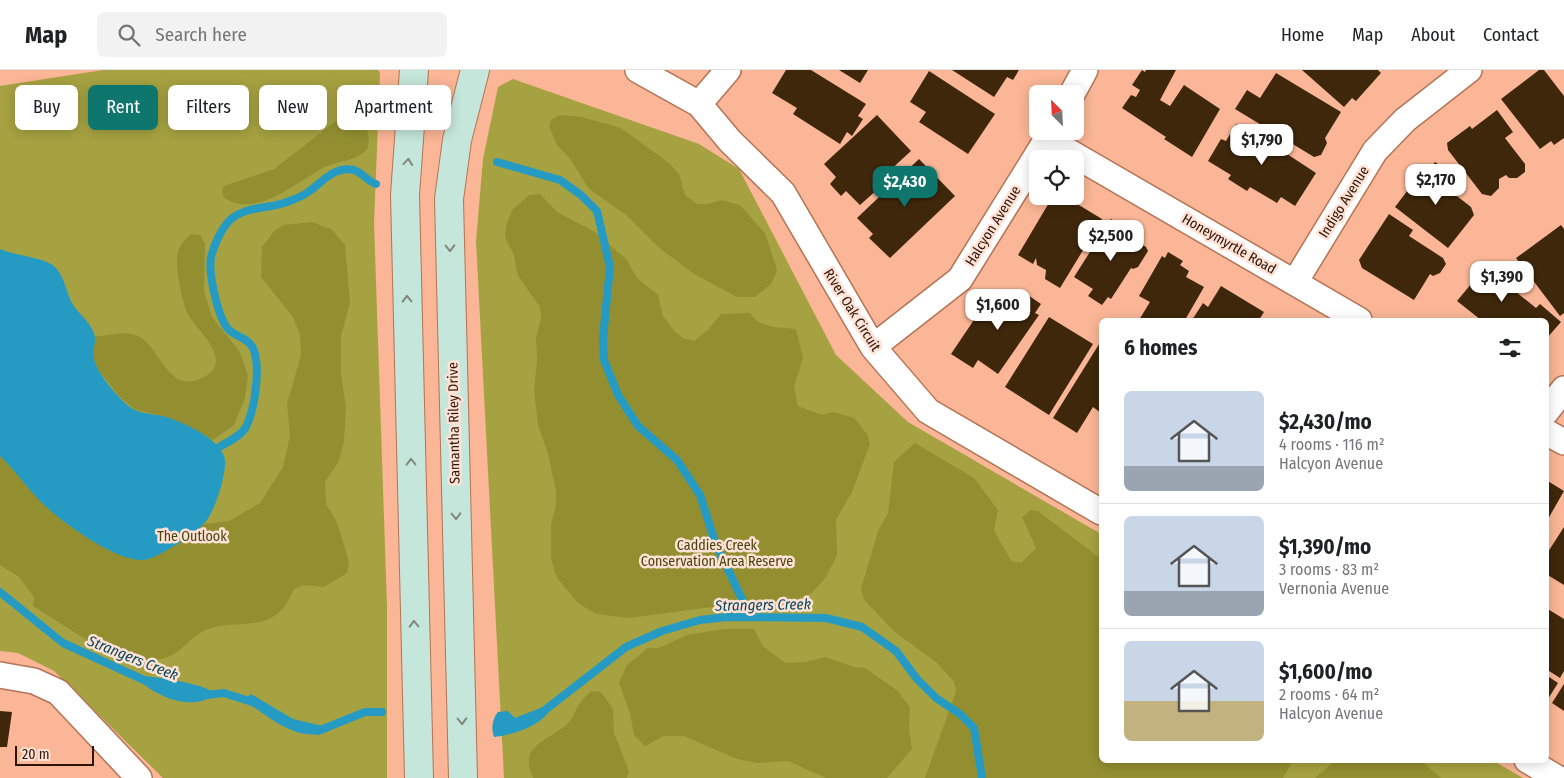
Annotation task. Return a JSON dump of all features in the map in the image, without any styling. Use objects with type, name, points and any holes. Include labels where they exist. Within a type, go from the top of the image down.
[{"type":"main road","points":[[414,70],[405,195],[419,771]]},
{"type":"main road","name":"Samantha Riley Drive","points":[[463,772],[449,199],[457,140],[476,70]]},
{"type":"street","name":"River Oak Circuit","points":[[638,70],[699,104],[730,141],[783,192],[873,347],[928,412],[1099,511]]},
{"type":"street","points":[[699,104],[728,70]]},
{"type":"street","points":[[1077,85],[1085,70]]},
{"type":"street","name":"Indigo Avenue","points":[[1295,282],[1376,152],[1405,120],[1470,70]]},
{"type":"street","name":"Halcyon Avenue","points":[[873,347],[960,279],[1046,140]]},
{"type":"street","name":"Honeymyrtle Road","points":[[1057,140],[1356,318]]},
{"type":"street","points":[[1549,408],[1564,389]]},
{"type":"street","points":[[1549,434],[1564,442]]},
{"type":"street","points":[[0,675],[34,681],[58,692],[139,778]]},
{"type":"street","points":[[1532,763],[1557,778]]},
{"type":"green space","name":"The Outlook","points":[[103,70],[378,70],[380,73],[380,85],[337,85],[337,130],[378,130],[374,223],[387,606],[387,778],[163,778],[54,671],[18,653],[0,651],[0,86]]},
{"type":"green space","name":"Caddies Creek Conservation Area Reserve","points":[[513,79],[699,144],[739,169],[836,355],[908,422],[1099,533],[1099,763],[1497,763],[1523,778],[504,778],[476,241],[483,159],[498,87]]},
{"type":"green space","points":[[560,115],[582,117],[621,128],[669,163],[679,174],[685,195],[697,204],[708,204],[722,200],[740,205],[765,233],[777,270],[771,284],[755,297],[737,297],[694,274],[658,247],[626,215],[588,188],[571,160],[557,145],[549,126],[552,119]]},
{"type":"green space","points":[[336,121],[337,130],[367,130],[369,143],[363,153],[325,167],[289,189],[263,201],[250,204],[237,203],[224,198],[222,190],[224,186],[274,169],[324,130],[327,130]]},
{"type":"green space","points":[[540,194],[557,212],[595,232],[627,260],[637,278],[658,295],[663,316],[675,332],[683,338],[694,341],[708,330],[721,314],[750,313],[764,325],[796,329],[803,358],[794,387],[798,406],[822,415],[833,412],[854,418],[867,434],[870,444],[852,492],[836,520],[837,555],[826,577],[812,593],[790,602],[720,606],[629,618],[596,614],[578,603],[557,578],[551,559],[551,525],[556,505],[556,491],[548,454],[538,425],[534,390],[537,360],[536,338],[541,318],[540,307],[518,276],[514,256],[505,237],[506,226],[513,209],[529,195]]},
{"type":"green space","points":[[312,222],[331,229],[345,245],[350,303],[341,336],[341,375],[346,407],[344,441],[339,461],[325,482],[326,504],[337,522],[349,562],[347,573],[324,587],[303,585],[294,589],[287,603],[271,618],[262,622],[215,627],[203,631],[174,654],[157,660],[138,660],[100,647],[33,606],[34,597],[19,577],[0,565],[0,456],[15,471],[187,538],[203,524],[229,521],[260,503],[283,467],[290,436],[287,404],[301,355],[300,335],[293,317],[261,277],[262,247],[275,230],[284,225]]},
{"type":"green space","points":[[191,234],[200,235],[205,244],[204,291],[212,317],[240,352],[248,376],[245,398],[234,425],[213,440],[175,420],[134,409],[119,396],[96,367],[93,357],[95,336],[129,333],[140,337],[147,343],[166,368],[180,380],[189,382],[200,379],[211,372],[215,365],[216,357],[207,340],[189,316],[184,303],[179,278],[177,256],[182,244]]},
{"type":"green space","points":[[915,443],[974,478],[998,510],[994,530],[1011,561],[1021,563],[1036,548],[1022,517],[1031,510],[1038,511],[1099,557],[1099,763],[1291,763],[1283,778],[925,778],[956,691],[954,682],[937,663],[895,632],[864,600],[861,589],[878,531],[888,513],[894,462]]},
{"type":"green space","points":[[724,629],[754,629],[763,646],[785,663],[806,662],[825,657],[854,667],[865,668],[898,691],[910,707],[909,728],[912,749],[887,778],[826,778],[788,761],[757,763],[737,759],[684,736],[664,736],[645,746],[634,735],[630,713],[619,683],[627,665],[648,648],[659,648],[687,635]]},
{"type":"green space","points":[[591,691],[601,692],[613,709],[614,733],[629,771],[627,778],[533,778],[529,767],[529,758],[532,750],[570,721],[578,705]]},
{"type":"green space","points":[[1332,763],[1424,763],[1441,778],[1315,778]]},
{"type":"water","points":[[0,249],[45,261],[56,268],[72,303],[94,333],[94,356],[99,371],[122,400],[137,411],[173,419],[190,427],[215,443],[224,456],[225,470],[220,489],[207,520],[187,538],[158,555],[144,560],[128,558],[87,538],[60,519],[40,501],[0,456]]},
{"type":"water","points":[[140,676],[192,684],[210,690],[215,694],[206,700],[196,702],[174,700],[144,685],[137,678]]},
{"type":"water","points":[[251,694],[293,719],[323,726],[329,731],[318,734],[306,734],[285,727],[246,702],[245,699]]},
{"type":"water","points":[[553,703],[547,714],[530,727],[515,733],[494,737],[493,724],[498,712],[508,711],[515,718]]},
{"type":"building","points":[[786,70],[811,70],[866,104],[858,116],[863,119],[852,136],[847,132],[840,144],[793,114],[797,108],[772,93]]},
{"type":"building","points":[[839,70],[868,70],[860,83]]},
{"type":"building","points":[[952,70],[1019,70],[1013,80],[1007,77],[994,97]]},
{"type":"building","points":[[1142,70],[1145,72],[1146,70],[1176,70],[1160,100],[1170,106],[1184,85],[1220,109],[1192,157],[1122,108],[1131,95],[1136,97],[1140,90],[1132,85]]},
{"type":"building","points":[[1302,70],[1378,70],[1381,73],[1356,101],[1352,98],[1344,107]]},
{"type":"building","points":[[1539,70],[1544,70],[1564,96],[1564,138],[1554,145],[1551,141],[1540,149],[1501,99]]},
{"type":"building","points":[[929,71],[995,114],[968,154],[919,122],[926,112],[910,102]]},
{"type":"building","points":[[1276,73],[1341,112],[1325,138],[1327,143],[1321,155],[1314,157],[1235,109],[1247,90],[1260,98]]},
{"type":"building","points":[[1497,110],[1513,132],[1505,138],[1525,164],[1525,172],[1517,178],[1509,178],[1506,175],[1499,179],[1499,188],[1491,196],[1482,194],[1448,150],[1447,143],[1470,126],[1472,129]]},
{"type":"building","points":[[877,115],[911,151],[875,184],[879,188],[860,205],[846,191],[841,196],[830,184],[836,177],[824,164]]},
{"type":"building","points":[[1236,124],[1260,137],[1265,135],[1280,143],[1281,150],[1316,173],[1295,206],[1281,197],[1277,203],[1250,187],[1247,191],[1228,179],[1231,175],[1208,161],[1221,139],[1226,141]]},
{"type":"building","points":[[919,159],[955,196],[890,258],[869,238],[873,234],[857,218]]},
{"type":"building","points":[[1435,162],[1453,175],[1444,186],[1471,207],[1474,215],[1448,248],[1395,207],[1423,170],[1427,173]]},
{"type":"building","points":[[1048,205],[1079,205],[1102,219],[1060,288],[1045,279],[1046,270],[1037,265],[1036,258],[1033,264],[1018,255]]},
{"type":"building","points":[[1389,214],[1413,230],[1409,236],[1443,258],[1446,264],[1440,273],[1433,276],[1430,274],[1414,300],[1362,268],[1359,260]]},
{"type":"building","points":[[1111,219],[1135,234],[1132,238],[1146,247],[1148,251],[1138,267],[1131,268],[1111,299],[1108,297],[1102,305],[1088,296],[1093,289],[1074,277]]},
{"type":"building","points":[[1561,225],[1564,229],[1564,313],[1560,316],[1516,258]]},
{"type":"building","points":[[1168,252],[1183,261],[1180,265],[1189,271],[1186,277],[1204,287],[1186,318],[1140,318],[1150,302],[1139,296],[1162,256],[1165,258]]},
{"type":"building","points":[[1485,267],[1536,308],[1540,304],[1561,322],[1549,336],[1549,318],[1478,318],[1457,301]]},
{"type":"building","points":[[1221,286],[1264,312],[1260,318],[1193,318],[1203,303],[1208,307]]},
{"type":"building","points":[[1005,289],[1014,296],[1019,289],[1041,304],[1035,313],[1039,315],[998,374],[978,360],[973,368],[951,354],[986,302],[993,307]]},
{"type":"building","points":[[1049,317],[1093,344],[1049,415],[1005,387]]},
{"type":"building","points":[[1099,344],[1099,412],[1093,407],[1077,433],[1053,418]]},
{"type":"building","points":[[1549,482],[1564,491],[1549,517]]},
{"type":"building","points":[[1564,527],[1564,585],[1549,576],[1549,550]]},
{"type":"building","points":[[1549,610],[1564,619],[1564,671],[1560,678],[1549,671]]},
{"type":"building","points":[[1549,677],[1558,683],[1549,697]]},
{"type":"building","points":[[1564,684],[1564,711],[1552,703]]},
{"type":"building","points":[[0,711],[12,712],[7,747],[0,747]]},
{"type":"waterway","points":[[497,162],[560,180],[581,195],[597,211],[610,267],[603,338],[604,360],[618,395],[638,426],[677,460],[700,495],[715,542],[750,616]]},
{"type":"waterway","points":[[219,447],[238,436],[246,427],[252,410],[257,376],[257,365],[253,348],[248,342],[229,330],[221,316],[215,295],[210,264],[221,232],[236,215],[298,198],[334,172],[340,170],[354,170],[376,184]]},
{"type":"waterway","name":"Strangers Creek","points":[[0,592],[63,643],[146,681]]},
{"type":"waterway","name":"Strangers Creek","points":[[545,710],[626,647],[662,631],[700,620],[727,617],[826,618],[862,627],[896,651],[917,679],[936,698],[960,714],[974,728],[982,778]]},
{"type":"waterway","name":"Strangers Creek","points":[[206,695],[224,693],[255,703]]},
{"type":"waterway","name":"Strangers Creek","points":[[318,731],[365,712],[382,712]]}]
